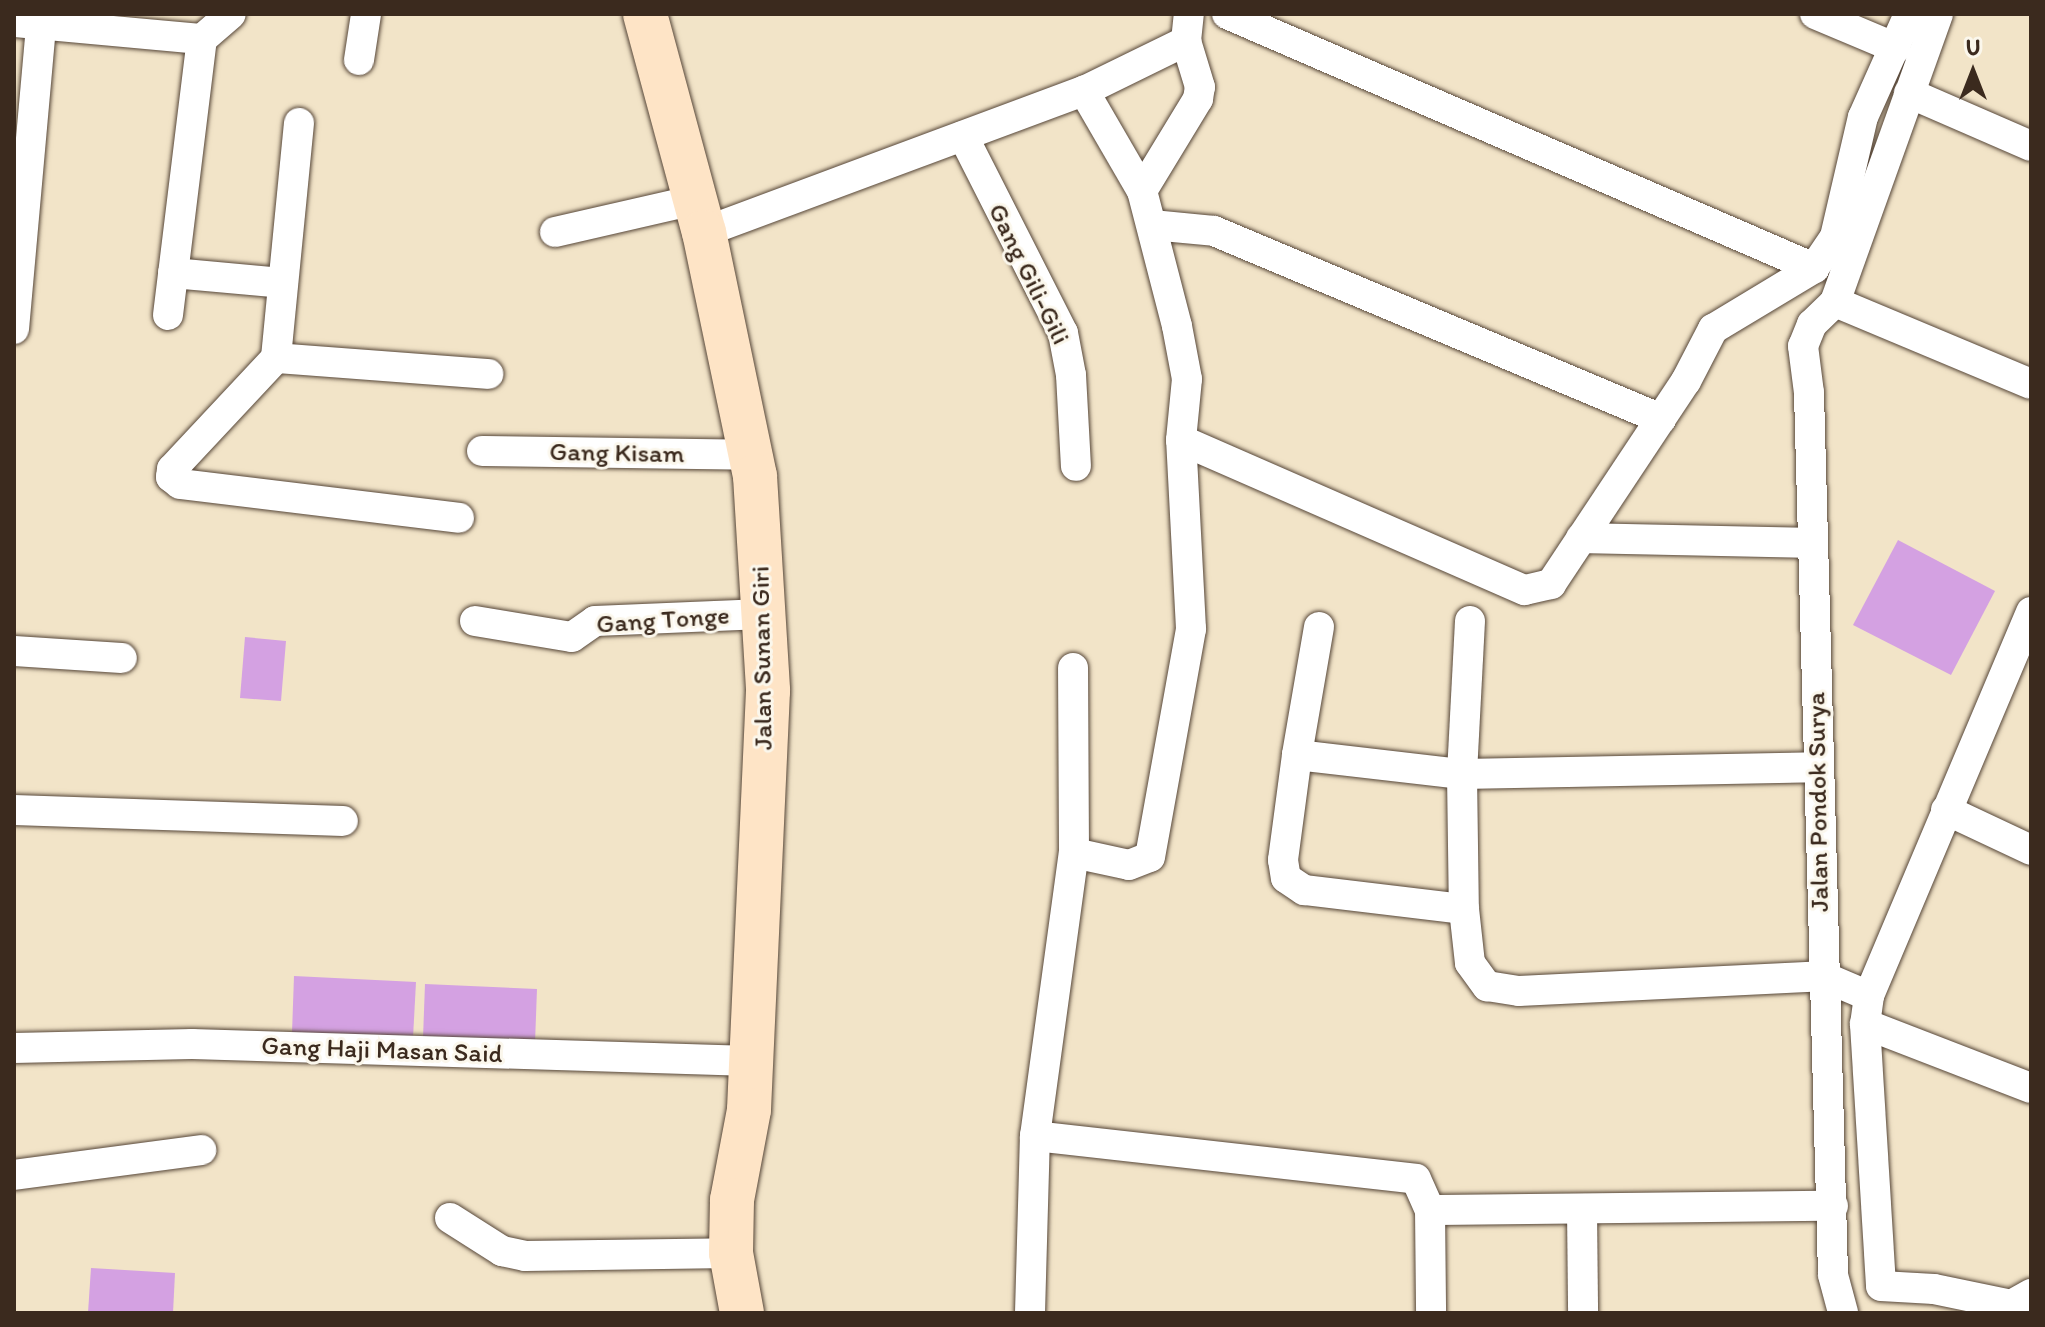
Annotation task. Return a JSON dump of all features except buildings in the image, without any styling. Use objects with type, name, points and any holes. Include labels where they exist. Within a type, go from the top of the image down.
[{"type":"street","points":[[14,329],[32,20],[184,30],[231,14]]},
{"type":"street","points":[[359,60],[366,14]]},
{"type":"street","name":"Jalan Sunan Giri","points":[[645,14],[700,216],[752,455],[768,691],[749,1110],[732,1200],[731,1253],[742,1313]]},
{"type":"street","points":[[1227,14],[1814,268]]},
{"type":"street","points":[[1815,14],[1896,48]]},
{"type":"street","points":[[1181,440],[1525,590],[1551,584],[1578,538],[1661,419],[1713,329],[1814,268],[1835,237],[1863,117],[1909,14]]},
{"type":"street","points":[[1938,14],[1835,302],[2031,384]]},
{"type":"street","points":[[555,232],[700,216],[963,136],[1084,91],[1187,27],[1200,87],[1198,99],[1142,191]]},
{"type":"street","points":[[168,315],[173,273],[184,30]]},
{"type":"street","points":[[1074,853],[1129,865],[1150,857],[1191,629],[1181,440],[1187,379],[1142,191],[1084,91]]},
{"type":"street","points":[[1909,93],[2031,146]]},
{"type":"street","points":[[299,123],[276,358],[172,469],[171,477],[180,484],[459,518]]},
{"type":"street","name":"Gang Gili-Gili","points":[[963,136],[1063,333],[1071,375],[1076,466]]},
{"type":"street","points":[[1152,225],[1214,231],[1661,419]]},
{"type":"street","points":[[173,273],[282,283]]},
{"type":"street","name":"Jalan Pondok Surya","points":[[1835,302],[1812,324],[1803,346],[1813,543],[1822,976],[1833,1206],[1833,1275],[1843,1313]]},
{"type":"street","points":[[276,358],[488,374]]},
{"type":"street","name":"Gang Kisam","points":[[482,451],[752,455]]},
{"type":"street","points":[[1581,538],[1813,543]]},
{"type":"street","points":[[2031,612],[1946,810],[1867,1010],[1884,1300],[1934,1289],[2011,1305],[2031,1294]]},
{"type":"street","name":"Gang Tonge","points":[[475,621],[572,637],[595,621],[763,614]]},
{"type":"street","points":[[1470,621],[1462,774],[1464,909],[1470,963],[1487,986],[1519,991],[1822,976],[1867,1010],[2031,1088]]},
{"type":"street","points":[[1319,627],[1283,860],[1286,878],[1304,890],[1464,909]]},
{"type":"street","points":[[14,651],[122,658]]},
{"type":"street","points":[[1030,1313],[1035,1136],[1074,853],[1073,668]]},
{"type":"street","points":[[1297,755],[1462,774],[1817,767]]},
{"type":"street","points":[[14,810],[343,821]]},
{"type":"street","points":[[1946,810],[2031,850]]},
{"type":"street","name":"Gang Haji Masan Said","points":[[14,1048],[192,1044],[751,1061]]},
{"type":"street","points":[[1035,1136],[1416,1179],[1430,1210],[1431,1313]]},
{"type":"street","points":[[14,1175],[201,1150]]},
{"type":"street","points":[[1430,1210],[1833,1206]]},
{"type":"street","points":[[1582,1209],[1583,1313]]},
{"type":"street","points":[[450,1218],[502,1251],[525,1256],[731,1253]]}]
